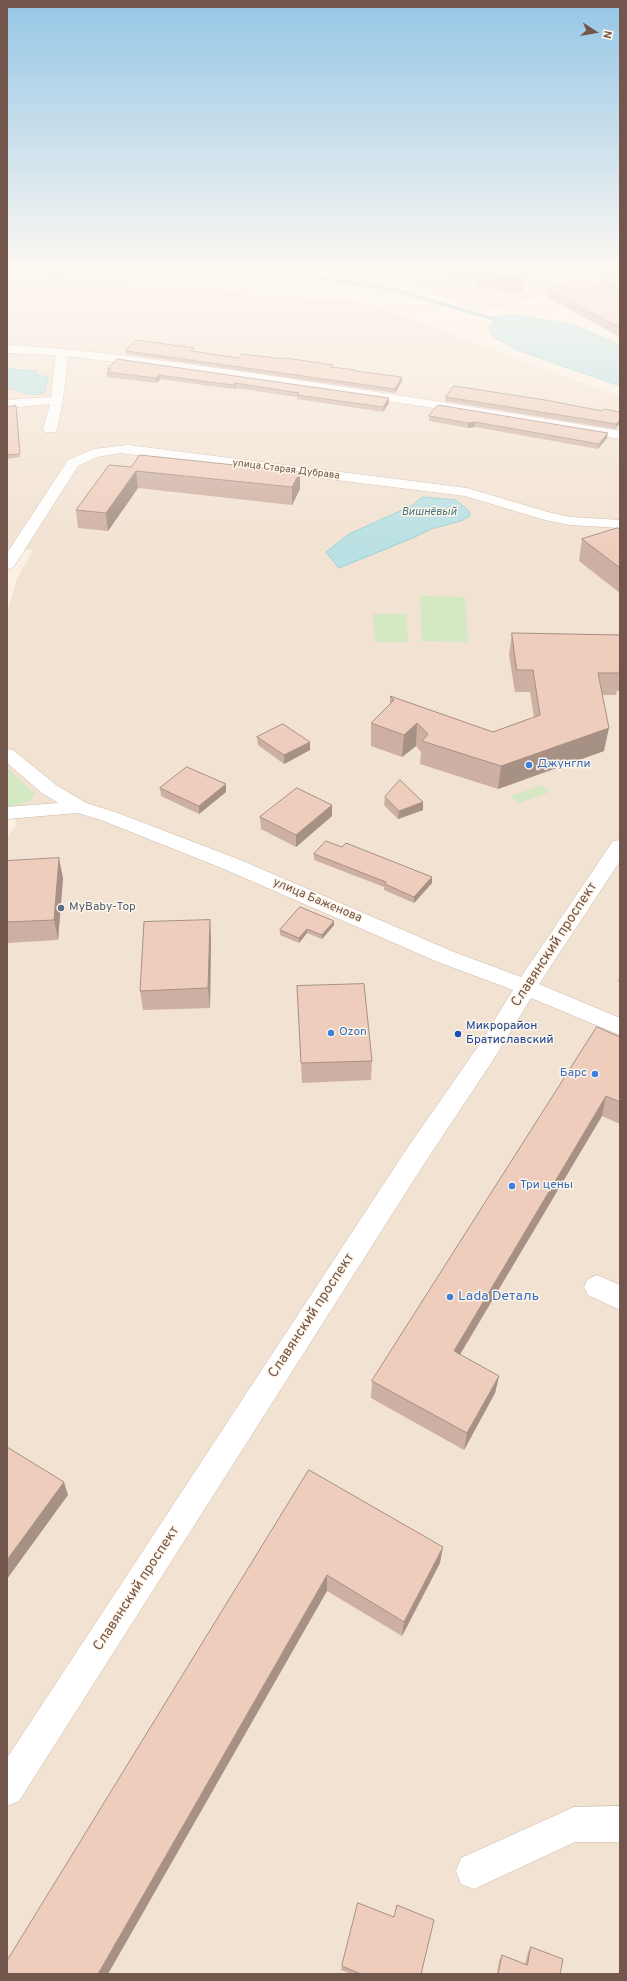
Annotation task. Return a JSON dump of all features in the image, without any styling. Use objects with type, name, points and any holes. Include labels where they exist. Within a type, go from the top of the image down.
[{"type":"street","points":[[50,429],[57,400],[61,363]]},
{"type":"street","points":[[154,363],[344,390],[620,436]]},
{"type":"street","points":[[7,404],[57,400]]},
{"type":"street","name":"улица Старая Дубрава","points":[[7,565],[73,463],[85,455],[104,450],[128,449],[467,492],[545,516],[570,521],[620,524]]},
{"type":"street","points":[[7,754],[49,789],[79,807]]},
{"type":"street","name":"улица Баженова","points":[[7,813],[79,807],[108,816],[231,864],[446,957],[526,987],[620,1027]]},
{"type":"street","name":"Славянский проспект","points":[[7,1789],[415,1157],[487,1051],[526,987],[620,846]]},
{"type":"street","points":[[474,1871],[574,1824],[620,1824]]},
{"type":"shaded area","points":[[7,363],[530,363],[620,397],[620,1974],[7,1974],[7,837],[16,826],[7,781],[7,613],[17,579],[33,550],[7,547]]},
{"type":"green space","points":[[420,596],[465,597],[468,642],[422,641]]},
{"type":"green space","points":[[373,614],[406,614],[408,642],[375,642]]},
{"type":"green space","points":[[7,768],[35,794],[27,802],[15,806],[7,806]]},
{"type":"green space","points":[[541,785],[550,792],[519,803],[511,796]]},
{"type":"water","points":[[555,363],[620,363],[620,386]]},
{"type":"water","points":[[7,369],[37,371],[37,375],[48,377],[45,392],[40,394],[31,394],[7,388]]},
{"type":"water","name":"Вишнёвый","points":[[423,497],[456,500],[469,511],[470,516],[461,521],[431,529],[339,568],[326,552],[349,534],[411,506]]},
{"type":"building","points":[[113,363],[148,363],[389,398],[383,407],[297,395],[299,393],[235,383],[234,385],[159,375],[156,378],[107,372],[111,369],[108,369]]},
{"type":"building","points":[[214,363],[323,363],[333,365],[331,367],[402,377],[395,389]]},
{"type":"building","points":[[454,386],[545,400],[602,411],[604,409],[620,412],[620,420],[616,424],[446,397]]},
{"type":"building","points":[[438,405],[608,433],[599,444],[475,422],[468,423],[429,416]]},
{"type":"building","points":[[16,406],[20,454],[7,455],[7,407]]},
{"type":"building","points":[[140,455],[300,472],[292,487],[136,471],[106,513],[76,510],[109,465],[131,467]]},
{"type":"building","points":[[618,528],[620,529],[620,568],[582,539]]},
{"type":"building","points":[[512,633],[620,635],[620,673],[598,673],[609,728],[501,766],[422,741],[428,734],[417,723],[404,735],[371,723],[394,700],[390,696],[493,732],[540,715],[533,670],[517,670]]},
{"type":"building","points":[[283,724],[310,742],[284,755],[257,737]]},
{"type":"building","points":[[187,767],[226,784],[199,806],[160,788]]},
{"type":"building","points":[[400,780],[423,802],[399,811],[385,797]]},
{"type":"building","points":[[297,788],[332,805],[296,835],[260,817]]},
{"type":"building","points":[[326,841],[342,847],[346,843],[432,877],[414,897],[385,884],[386,882],[314,854]]},
{"type":"building","points":[[59,858],[54,920],[7,922],[7,861]]},
{"type":"building","points":[[300,907],[334,921],[322,935],[307,929],[299,938],[280,930]]},
{"type":"building","points":[[210,920],[208,988],[140,991],[144,922]]},
{"type":"building","points":[[364,984],[372,1061],[301,1063],[297,986]]},
{"type":"building","points":[[597,1027],[620,1037],[620,1102],[606,1096],[454,1351],[499,1376],[467,1433],[372,1381]]},
{"type":"building","points":[[7,1447],[64,1482],[7,1560]]},
{"type":"building","points":[[309,1470],[443,1547],[404,1622],[327,1575],[98,1974],[7,1974],[7,1961]]},
{"type":"building","points":[[358,1903],[394,1917],[397,1905],[434,1920],[421,1974],[361,1974],[342,1966]]},
{"type":"building","points":[[531,1947],[563,1959],[560,1974],[498,1974],[502,1955],[527,1965]]},
{"type":"place","name":"Джунгли","points":[[529,765]]},
{"type":"place","name":"MyBaby-Top","points":[[61,908]]},
{"type":"place","name":"Ozon","points":[[331,1033]]},
{"type":"place","name":"Микрорайон Братиславский","points":[[458,1034]]},
{"type":"place","name":"Барс","points":[[595,1074]]},
{"type":"place","name":"Три цены","points":[[512,1186]]},
{"type":"place","name":"Lada Dеталь","points":[[450,1297]]}]
